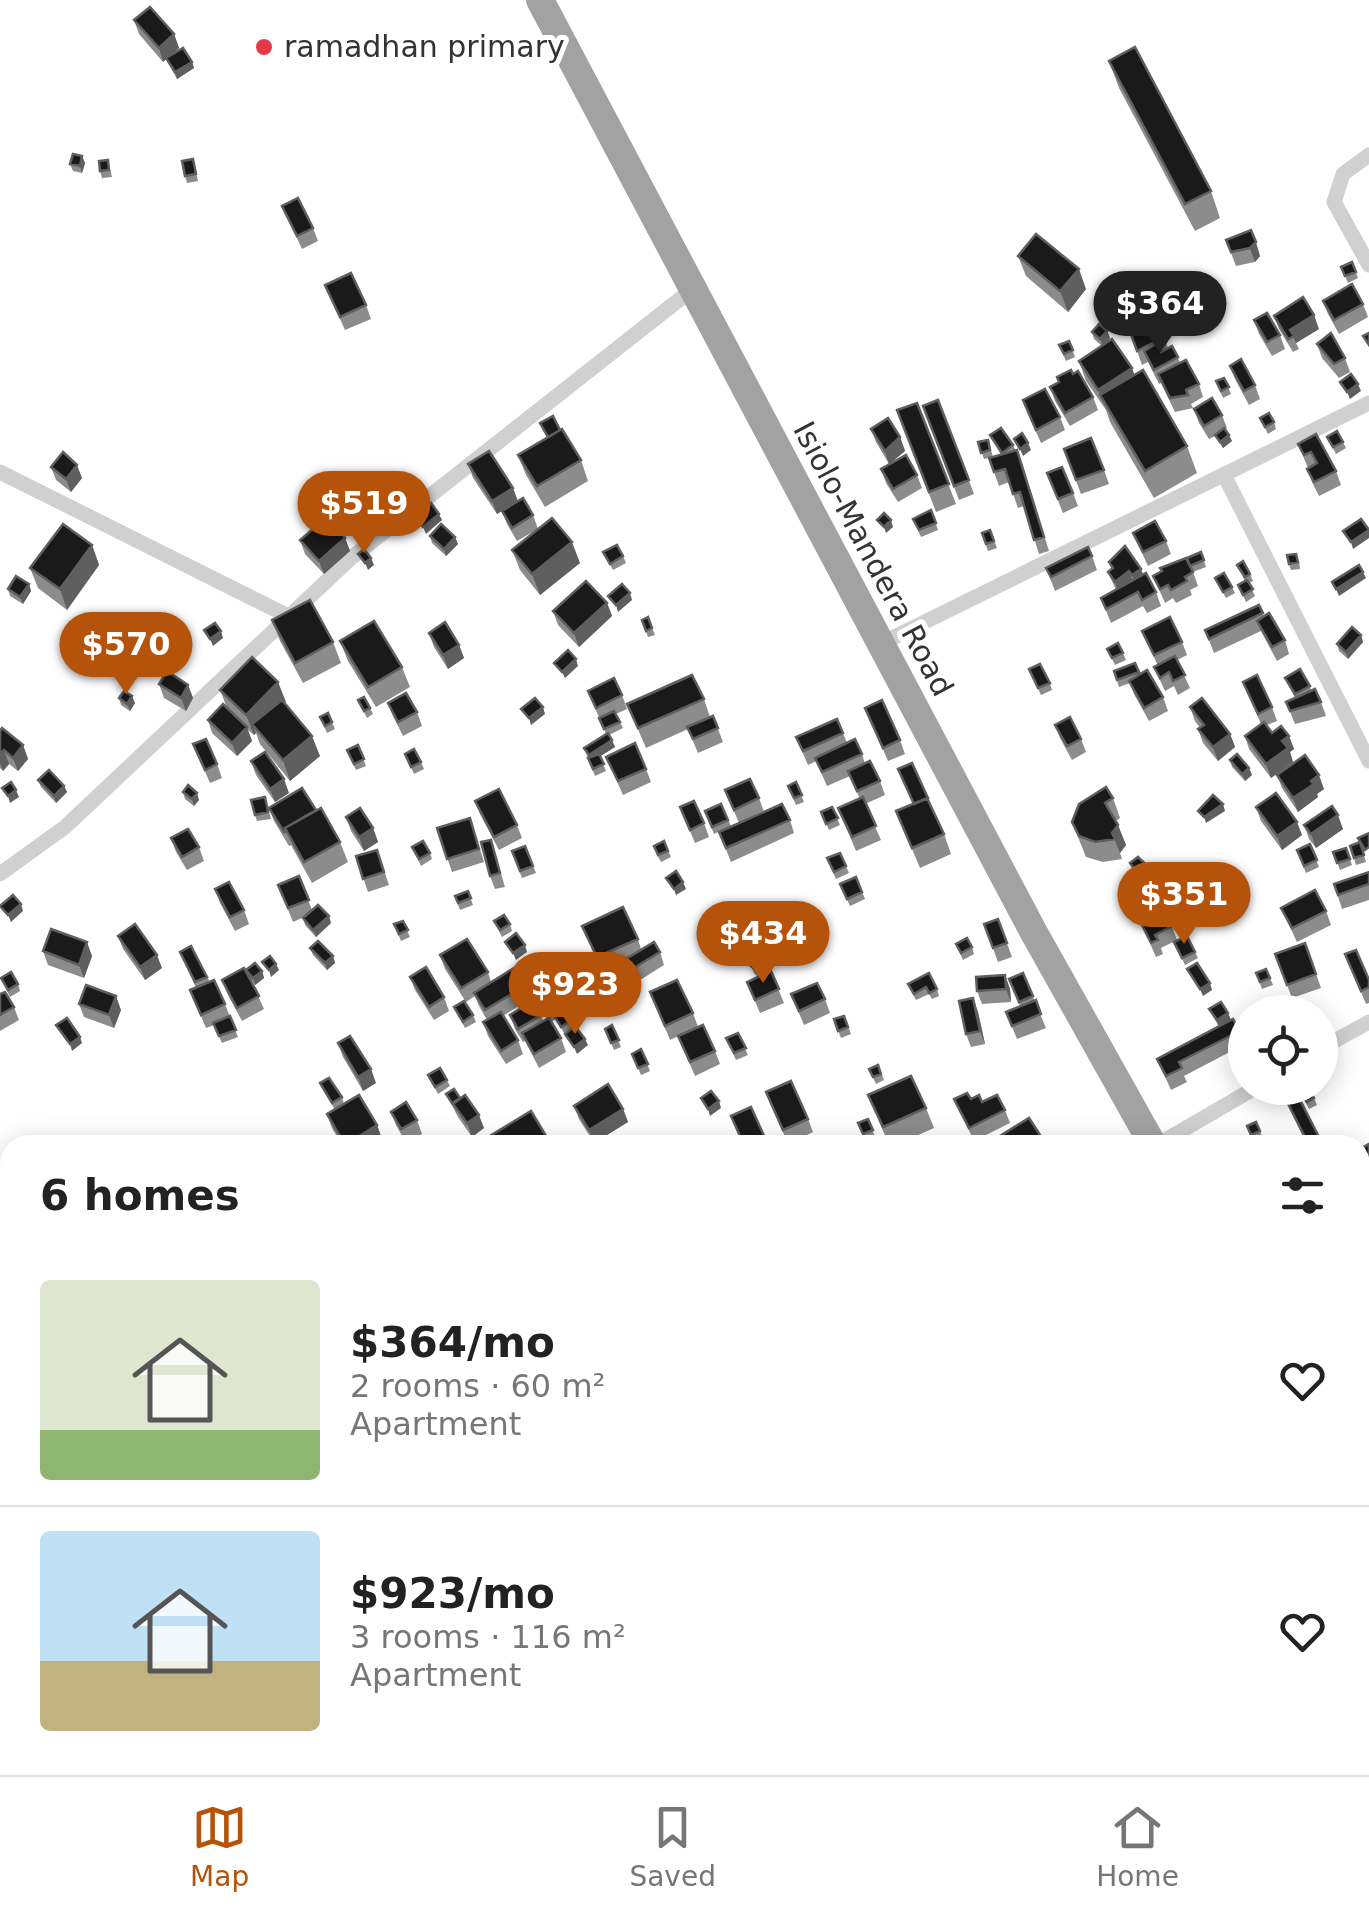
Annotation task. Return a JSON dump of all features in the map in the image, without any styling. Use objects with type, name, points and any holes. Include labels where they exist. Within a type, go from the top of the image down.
[{"type":"highway","name":"Isiolo-Mandera Road","points":[[540,0],[880,644],[1149,1135]]},
{"type":"street","points":[[1369,156],[1343,174],[1334,202],[1369,265]]},
{"type":"street","points":[[0,874],[65,827],[365,547],[694,288]]},
{"type":"street","points":[[880,644],[1369,403]]},
{"type":"street","points":[[0,472],[288,616]]},
{"type":"street","points":[[1224,476],[1369,761]]},
{"type":"street","points":[[1338,1039],[1369,1022]]},
{"type":"street","points":[[1172,1135],[1228,1104]]},
{"type":"building","points":[[150,7],[174,34],[159,48],[134,20]]},
{"type":"building","points":[[1135,47],[1211,191],[1185,204],[1109,61]]},
{"type":"building","points":[[183,48],[192,62],[175,72],[166,58]]},
{"type":"building","points":[[73,154],[82,156],[80,166],[70,164]]},
{"type":"building","points":[[193,159],[196,174],[185,176],[182,161]]},
{"type":"building","points":[[108,160],[109,170],[100,171],[99,161]]},
{"type":"building","points":[[298,198],[313,228],[297,236],[282,206]]},
{"type":"building","points":[[1251,230],[1256,242],[1250,248],[1231,252],[1226,240]]},
{"type":"building","points":[[1036,234],[1079,269],[1060,291],[1018,256]]},
{"type":"building","points":[[1352,262],[1356,272],[1345,276],[1341,267]]},
{"type":"building","points":[[351,273],[366,305],[340,317],[325,285]]},
{"type":"building","points":[[1189,281],[1194,291],[1184,297],[1178,287]]},
{"type":"building","points":[[1352,284],[1363,304],[1334,320],[1323,301]]},
{"type":"building","points":[[1303,297],[1314,315],[1290,330],[1294,336],[1288,339],[1274,316]]},
{"type":"building","points":[[1148,308],[1164,337],[1137,351],[1126,320]]},
{"type":"building","points":[[1267,313],[1280,335],[1267,342],[1254,320]]},
{"type":"building","points":[[1099,324],[1107,331],[1100,339],[1092,332]]},
{"type":"building","points":[[1331,333],[1345,358],[1334,364],[1317,344]]},
{"type":"building","points":[[1112,339],[1132,368],[1098,390],[1079,361]]},
{"type":"building","points":[[1069,341],[1073,350],[1064,354],[1059,345]]},
{"type":"building","points":[[1156,344],[1161,352],[1172,346],[1178,357],[1154,370],[1144,351]]},
{"type":"building","points":[[1241,359],[1255,385],[1244,391],[1230,366]]},
{"type":"building","points":[[1186,360],[1199,384],[1186,390],[1188,395],[1170,398],[1158,374]]},
{"type":"building","points":[[1071,370],[1073,374],[1078,371],[1093,397],[1065,413],[1050,387],[1059,382],[1057,377]]},
{"type":"building","points":[[1143,370],[1187,446],[1145,471],[1100,395]]},
{"type":"building","points":[[1351,374],[1358,384],[1347,392],[1340,382]]},
{"type":"building","points":[[1224,378],[1229,387],[1221,391],[1216,381]]},
{"type":"building","points":[[1045,389],[1060,417],[1036,430],[1023,400]]},
{"type":"building","points":[[1212,398],[1222,415],[1204,426],[1194,409]]},
{"type":"building","points":[[938,400],[969,480],[954,486],[923,406]]},
{"type":"building","points":[[917,403],[949,484],[929,492],[897,410]]},
{"type":"building","points":[[1269,413],[1274,422],[1265,427],[1260,418]]},
{"type":"building","points":[[553,416],[560,430],[548,437],[540,423]]},
{"type":"building","points":[[888,418],[900,437],[885,451],[871,429]]},
{"type":"building","points":[[1001,428],[1013,445],[1002,453],[990,435]]},
{"type":"building","points":[[1224,428],[1229,435],[1220,442],[1215,435]]},
{"type":"building","points":[[562,429],[581,460],[537,486],[518,455]]},
{"type":"building","points":[[1337,431],[1343,442],[1333,447],[1327,437]]},
{"type":"building","points":[[1022,433],[1028,443],[1020,449],[1014,439]]},
{"type":"building","points":[[1316,434],[1336,471],[1314,482],[1307,469],[1317,463],[1311,452],[1304,455],[1298,444]]},
{"type":"building","points":[[1091,438],[1104,470],[1076,480],[1064,449]]},
{"type":"building","points":[[988,440],[990,450],[981,453],[978,442]]},
{"type":"building","points":[[1017,450],[1044,537],[1034,540],[1020,492],[1013,494],[1005,469],[994,472],[989,458]]},
{"type":"building","points":[[489,451],[513,488],[492,501],[468,464]]},
{"type":"building","points":[[63,452],[77,465],[66,479],[51,467]]},
{"type":"building","points":[[906,455],[917,475],[893,489],[881,469]]},
{"type":"building","points":[[1062,467],[1073,493],[1058,499],[1047,473]]},
{"type":"building","points":[[365,495],[376,518],[354,529],[342,506]]},
{"type":"building","points":[[523,498],[533,515],[512,528],[502,511]]},
{"type":"building","points":[[431,503],[439,514],[423,527],[415,517]]},
{"type":"building","points":[[931,510],[936,523],[919,530],[913,519]]},
{"type":"building","points":[[884,513],[891,520],[884,527],[877,520]]},
{"type":"building","points":[[327,517],[345,538],[319,561],[300,540]]},
{"type":"building","points":[[552,518],[572,542],[532,574],[512,550]]},
{"type":"building","points":[[1361,519],[1369,530],[1351,542],[1343,531]]},
{"type":"building","points":[[1155,521],[1166,541],[1143,552],[1133,533]]},
{"type":"building","points":[[63,524],[92,545],[60,589],[30,568]]},
{"type":"building","points":[[441,524],[455,537],[444,549],[430,536]]},
{"type":"building","points":[[990,530],[994,541],[986,544],[982,533]]},
{"type":"building","points":[[617,545],[623,556],[610,564],[603,552]]},
{"type":"building","points":[[1125,546],[1141,569],[1132,575],[1129,571],[1115,582],[1108,572],[1113,568],[1109,562]]},
{"type":"building","points":[[1088,547],[1092,556],[1051,577],[1046,568]]},
{"type":"building","points":[[364,549],[371,558],[365,563],[358,554]]},
{"type":"building","points":[[1201,552],[1204,560],[1190,566],[1187,558]]},
{"type":"building","points":[[1296,554],[1298,562],[1289,564],[1287,555]]},
{"type":"building","points":[[1186,558],[1193,572],[1185,577],[1187,581],[1171,590],[1168,585],[1160,589],[1153,576],[1162,571],[1160,568]]},
{"type":"building","points":[[1243,561],[1250,574],[1245,577],[1237,565]]},
{"type":"building","points":[[1359,565],[1363,572],[1336,589],[1332,582]]},
{"type":"building","points":[[1146,573],[1156,592],[1142,600],[1138,592],[1106,609],[1101,598]]},
{"type":"building","points":[[1224,573],[1232,587],[1223,592],[1215,578]]},
{"type":"building","points":[[16,576],[29,584],[20,597],[8,589]]},
{"type":"building","points":[[1247,580],[1253,589],[1243,595],[1238,585]]},
{"type":"building","points":[[586,581],[607,603],[574,633],[553,611]]},
{"type":"building","points":[[622,584],[630,593],[616,605],[608,596]]},
{"type":"building","points":[[310,600],[333,642],[295,663],[272,620]]},
{"type":"building","points":[[1259,605],[1263,613],[1209,639],[1205,630]]},
{"type":"building","points":[[1269,613],[1285,640],[1272,647],[1257,621]]},
{"type":"building","points":[[648,617],[652,628],[646,631],[642,620]]},
{"type":"building","points":[[1170,617],[1182,642],[1154,655],[1142,631]]},
{"type":"building","points":[[374,621],[402,667],[368,687],[340,641]]},
{"type":"building","points":[[445,622],[459,645],[443,655],[429,633]]},
{"type":"building","points":[[215,623],[221,631],[210,639],[204,630]]},
{"type":"building","points":[[1352,627],[1361,635],[1346,652],[1337,644]]},
{"type":"building","points":[[1118,643],[1123,653],[1112,658],[1107,649]]},
{"type":"building","points":[[142,645],[160,658],[151,670],[133,658]]},
{"type":"building","points":[[568,650],[576,659],[562,672],[554,663]]},
{"type":"building","points":[[1175,656],[1185,675],[1173,681],[1169,672],[1160,678],[1154,667]]},
{"type":"building","points":[[252,657],[278,682],[246,715],[220,690]]},
{"type":"building","points":[[1135,663],[1139,672],[1117,680],[1114,671]]},
{"type":"building","points":[[1040,664],[1050,683],[1038,688],[1029,669]]},
{"type":"building","points":[[1300,669],[1310,686],[1295,694],[1285,678]]},
{"type":"building","points":[[1147,670],[1163,697],[1144,708],[1129,681]]},
{"type":"building","points":[[167,671],[188,685],[181,698],[159,684]]},
{"type":"building","points":[[692,675],[704,699],[638,728],[627,704]]},
{"type":"building","points":[[1257,675],[1272,707],[1258,714],[1243,682]]},
{"type":"building","points":[[614,678],[622,695],[596,708],[588,691]]},
{"type":"building","points":[[1315,689],[1321,702],[1290,711],[1286,702]]},
{"type":"building","points":[[124,691],[132,696],[127,704],[119,698]]},
{"type":"building","points":[[406,693],[417,712],[398,722],[388,703]]},
{"type":"building","points":[[364,697],[370,708],[364,711],[358,700]]},
{"type":"building","points":[[535,698],[543,707],[529,718],[521,709]]},
{"type":"building","points":[[1202,698],[1230,734],[1213,747],[1198,729],[1204,725],[1190,707]]},
{"type":"building","points":[[282,700],[312,736],[283,760],[252,724]]},
{"type":"building","points":[[882,700],[900,740],[883,748],[865,708]]},
{"type":"building","points":[[223,704],[247,727],[232,743],[208,720]]},
{"type":"building","points":[[614,711],[620,722],[604,729],[599,718]]},
{"type":"building","points":[[328,713],[332,722],[325,726],[320,717]]},
{"type":"building","points":[[713,716],[718,728],[693,739],[687,727]]},
{"type":"building","points":[[1070,717],[1081,739],[1067,746],[1055,725]]},
{"type":"building","points":[[837,719],[843,733],[803,751],[796,737]]},
{"type":"building","points":[[1264,722],[1272,733],[1281,726],[1289,736],[1282,741],[1288,748],[1266,764],[1245,736]]},
{"type":"building","points":[[2,728],[23,745],[13,758],[4,750],[0,754]]},
{"type":"building","points":[[608,733],[612,740],[589,755],[584,748]]},
{"type":"building","points":[[206,739],[217,764],[205,770],[193,744]]},
{"type":"building","points":[[855,739],[862,754],[822,772],[815,758]]},
{"type":"building","points":[[635,743],[646,769],[618,781],[606,757]]},
{"type":"building","points":[[358,745],[364,759],[354,764],[347,750]]},
{"type":"building","points":[[414,749],[421,762],[411,767],[405,754]]},
{"type":"building","points":[[265,752],[284,779],[270,789],[251,761]]},
{"type":"building","points":[[599,754],[604,764],[593,769],[588,758]]},
{"type":"building","points":[[1237,754],[1249,768],[1242,774],[1230,760]]},
{"type":"building","points":[[1305,755],[1319,775],[1311,781],[1314,784],[1293,798],[1277,775]]},
{"type":"building","points":[[870,761],[880,781],[857,791],[848,771]]},
{"type":"building","points":[[912,763],[928,798],[914,804],[898,769]]},
{"type":"building","points":[[49,770],[64,786],[54,796],[38,780]]},
{"type":"building","points":[[750,779],[759,798],[734,810],[725,790]]},
{"type":"building","points":[[11,782],[16,790],[8,796],[2,788]]},
{"type":"building","points":[[796,782],[802,795],[794,798],[788,786]]},
{"type":"building","points":[[188,785],[197,793],[192,799],[183,792]]},
{"type":"building","points":[[1106,787],[1113,798],[1105,803],[1118,825],[1112,833],[1115,839],[1095,842],[1079,836],[1072,822],[1079,804]]},
{"type":"building","points":[[302,788],[316,810],[284,832],[269,808]]},
{"type":"building","points":[[499,789],[517,825],[494,837],[475,801]]},
{"type":"building","points":[[1276,793],[1297,822],[1277,836],[1256,807]]},
{"type":"building","points":[[1213,795],[1223,804],[1204,817],[1198,811]]},
{"type":"building","points":[[265,797],[268,812],[255,815],[251,800]]},
{"type":"building","points":[[863,797],[876,826],[852,837],[838,808]]},
{"type":"building","points":[[927,798],[944,834],[912,848],[896,811]]},
{"type":"building","points":[[694,801],[704,823],[690,830],[680,807]]},
{"type":"building","points":[[721,804],[728,820],[712,827],[705,811]]},
{"type":"building","points":[[782,804],[790,820],[726,848],[719,832]]},
{"type":"building","points":[[1332,806],[1338,815],[1311,834],[1304,825]]},
{"type":"building","points":[[832,807],[838,818],[826,824],[821,812]]},
{"type":"building","points":[[321,808],[340,842],[304,862],[285,828]]},
{"type":"building","points":[[360,808],[373,828],[359,837],[346,817]]},
{"type":"building","points":[[470,818],[479,849],[447,859],[437,828]]},
{"type":"building","points":[[188,829],[199,847],[182,857],[171,838]]},
{"type":"building","points":[[1369,833],[1369,847],[1365,850],[1358,838]]},
{"type":"building","points":[[491,840],[500,873],[490,876],[481,842]]},
{"type":"building","points":[[423,841],[430,853],[419,859],[412,847]]},
{"type":"building","points":[[664,841],[668,851],[658,855],[654,846]]},
{"type":"building","points":[[1360,842],[1364,855],[1354,858],[1350,846]]},
{"type":"building","points":[[1310,844],[1317,860],[1304,866],[1297,850]]},
{"type":"building","points":[[525,846],[533,866],[520,871],[512,851]]},
{"type":"building","points":[[1346,848],[1350,859],[1337,863],[1333,852]]},
{"type":"building","points":[[377,850],[384,872],[363,879],[356,856]]},
{"type":"building","points":[[840,853],[846,866],[834,872],[827,858]]},
{"type":"building","points":[[1138,857],[1157,875],[1145,883],[1130,863]]},
{"type":"building","points":[[676,871],[683,882],[674,889],[666,878]]},
{"type":"building","points":[[1369,872],[1369,884],[1338,895],[1334,884]]},
{"type":"building","points":[[299,876],[309,900],[288,908],[278,885]]},
{"type":"building","points":[[856,877],[862,892],[847,899],[840,884]]},
{"type":"building","points":[[229,882],[244,910],[230,917],[215,889]]},
{"type":"building","points":[[1315,890],[1326,911],[1292,928],[1281,908]]},
{"type":"building","points":[[468,891],[471,898],[458,903],[455,896]]},
{"type":"building","points":[[13,895],[21,904],[8,915],[0,906]]},
{"type":"building","points":[[318,905],[329,916],[313,930],[303,918]]},
{"type":"building","points":[[1169,906],[1174,914],[1161,915],[1159,911]]},
{"type":"building","points":[[623,907],[638,939],[597,957],[582,926]]},
{"type":"building","points":[[1165,913],[1172,926],[1155,935],[1158,940],[1151,943],[1142,925]]},
{"type":"building","points":[[504,915],[510,924],[500,930],[494,921]]},
{"type":"building","points":[[998,919],[1007,943],[993,948],[984,924]]},
{"type":"building","points":[[403,921],[408,930],[399,934],[394,924]]},
{"type":"building","points":[[135,924],[157,955],[140,967],[118,936]]},
{"type":"building","points":[[51,929],[87,942],[79,965],[43,951]]},
{"type":"building","points":[[516,933],[525,945],[513,953],[505,942]]},
{"type":"building","points":[[781,936],[786,947],[775,952],[769,941]]},
{"type":"building","points":[[1187,936],[1195,952],[1182,958],[1174,942]]},
{"type":"building","points":[[967,938],[972,947],[961,953],[956,944]]},
{"type":"building","points":[[467,939],[488,972],[461,988],[440,955]]},
{"type":"building","points":[[318,941],[333,956],[325,963],[310,948]]},
{"type":"building","points":[[654,942],[660,952],[632,969],[626,959]]},
{"type":"building","points":[[1305,943],[1316,974],[1287,985],[1275,954]]},
{"type":"building","points":[[191,946],[207,977],[195,982],[180,952]]},
{"type":"building","points":[[1356,950],[1369,980],[1369,987],[1361,991],[1345,954]]},
{"type":"building","points":[[270,956],[276,964],[269,970],[262,962]]},
{"type":"building","points":[[764,959],[769,967],[759,973],[751,966]]},
{"type":"building","points":[[255,963],[262,971],[253,978],[246,970]]},
{"type":"building","points":[[1197,963],[1210,983],[1200,989],[1187,969]]},
{"type":"building","points":[[426,967],[444,997],[429,1007],[410,977]]},
{"type":"building","points":[[244,968],[259,996],[237,1008],[222,980]]},
{"type":"building","points":[[514,968],[525,986],[485,1010],[474,993]]},
{"type":"building","points":[[1266,969],[1270,978],[1260,982],[1256,973]]},
{"type":"building","points":[[628,971],[632,978],[618,987],[614,979]]},
{"type":"building","points":[[771,971],[779,989],[755,1000],[747,982]]},
{"type":"building","points":[[11,972],[18,984],[8,990],[1,978]]},
{"type":"building","points":[[929,973],[937,989],[929,993],[926,987],[914,994],[908,984]]},
{"type":"building","points":[[1023,973],[1033,996],[1019,1002],[1009,979]]},
{"type":"building","points":[[542,974],[549,987],[535,996],[527,983]]},
{"type":"building","points":[[608,975],[615,986],[591,1000],[584,989]]},
{"type":"building","points":[[1005,975],[1006,989],[977,991],[976,977]]},
{"type":"building","points":[[214,980],[225,1004],[201,1015],[190,990]]},
{"type":"building","points":[[677,980],[693,1013],[665,1026],[650,992]]},
{"type":"building","points":[[817,983],[825,999],[799,1011],[791,994]]},
{"type":"building","points":[[86,985],[116,996],[109,1015],[79,1004]]},
{"type":"building","points":[[554,991],[564,1007],[547,1016],[538,1000]]},
{"type":"building","points":[[5,992],[14,1007],[0,1015],[0,994]]},
{"type":"building","points":[[973,998],[980,1031],[966,1034],[959,1001]]},
{"type":"building","points":[[1036,1000],[1041,1014],[1012,1026],[1006,1012]]},
{"type":"building","points":[[464,1001],[473,1015],[463,1022],[454,1007]]},
{"type":"building","points":[[533,1001],[541,1015],[518,1029],[510,1015]]},
{"type":"building","points":[[1221,1002],[1228,1013],[1217,1020],[1209,1009]]},
{"type":"building","points":[[564,1011],[570,1021],[561,1027],[555,1017]]},
{"type":"building","points":[[501,1012],[518,1040],[501,1051],[483,1022]]},
{"type":"building","points":[[230,1016],[236,1030],[219,1036],[213,1023]]},
{"type":"building","points":[[844,1016],[848,1027],[838,1031],[834,1019]]},
{"type":"building","points":[[67,1018],[80,1037],[70,1044],[56,1025]]},
{"type":"building","points":[[549,1018],[561,1038],[534,1054],[522,1033]]},
{"type":"building","points":[[1228,1022],[1228,1037],[1179,1062],[1182,1068],[1166,1076],[1157,1059]]},
{"type":"building","points":[[612,1025],[619,1040],[611,1043],[605,1029]]},
{"type":"building","points":[[703,1025],[715,1051],[690,1062],[678,1036]]},
{"type":"building","points":[[575,1026],[585,1039],[574,1047],[565,1034]]},
{"type":"building","points":[[738,1033],[746,1048],[734,1053],[726,1038]]},
{"type":"building","points":[[350,1036],[371,1069],[358,1077],[338,1043]]},
{"type":"building","points":[[641,1049],[648,1064],[638,1068],[632,1054]]},
{"type":"building","points":[[878,1065],[881,1074],[873,1077],[869,1069]]},
{"type":"building","points":[[440,1068],[447,1080],[435,1087],[428,1075]]},
{"type":"building","points":[[911,1076],[926,1108],[883,1127],[868,1095]]},
{"type":"building","points":[[329,1078],[342,1097],[332,1103],[320,1083]]},
{"type":"building","points":[[791,1081],[808,1119],[783,1130],[766,1092]]},
{"type":"building","points":[[608,1084],[623,1109],[589,1130],[574,1106]]},
{"type":"building","points":[[454,1089],[460,1098],[452,1103],[446,1094]]},
{"type":"building","points":[[711,1091],[719,1101],[708,1109],[701,1098]]},
{"type":"building","points":[[967,1093],[971,1099],[979,1095],[982,1102],[997,1095],[1005,1110],[969,1128],[954,1099]]},
{"type":"building","points":[[359,1095],[377,1125],[361,1135],[339,1135],[327,1114]]},
{"type":"building","points":[[465,1095],[479,1115],[467,1123],[453,1104]]},
{"type":"building","points":[[406,1102],[417,1120],[401,1129],[391,1112]]},
{"type":"building","points":[[1289,1105],[1303,1105],[1318,1135],[1304,1135]]},
{"type":"building","points":[[751,1107],[764,1135],[740,1135],[731,1116]]},
{"type":"building","points":[[531,1111],[546,1135],[491,1135]]},
{"type":"building","points":[[1029,1118],[1040,1135],[1002,1135]]},
{"type":"building","points":[[868,1119],[873,1130],[863,1134],[858,1123]]},
{"type":"building","points":[[1256,1122],[1260,1131],[1251,1135],[1247,1126]]},
{"type":"place","name":"ramadhan primary","points":[[264,47]]}]
